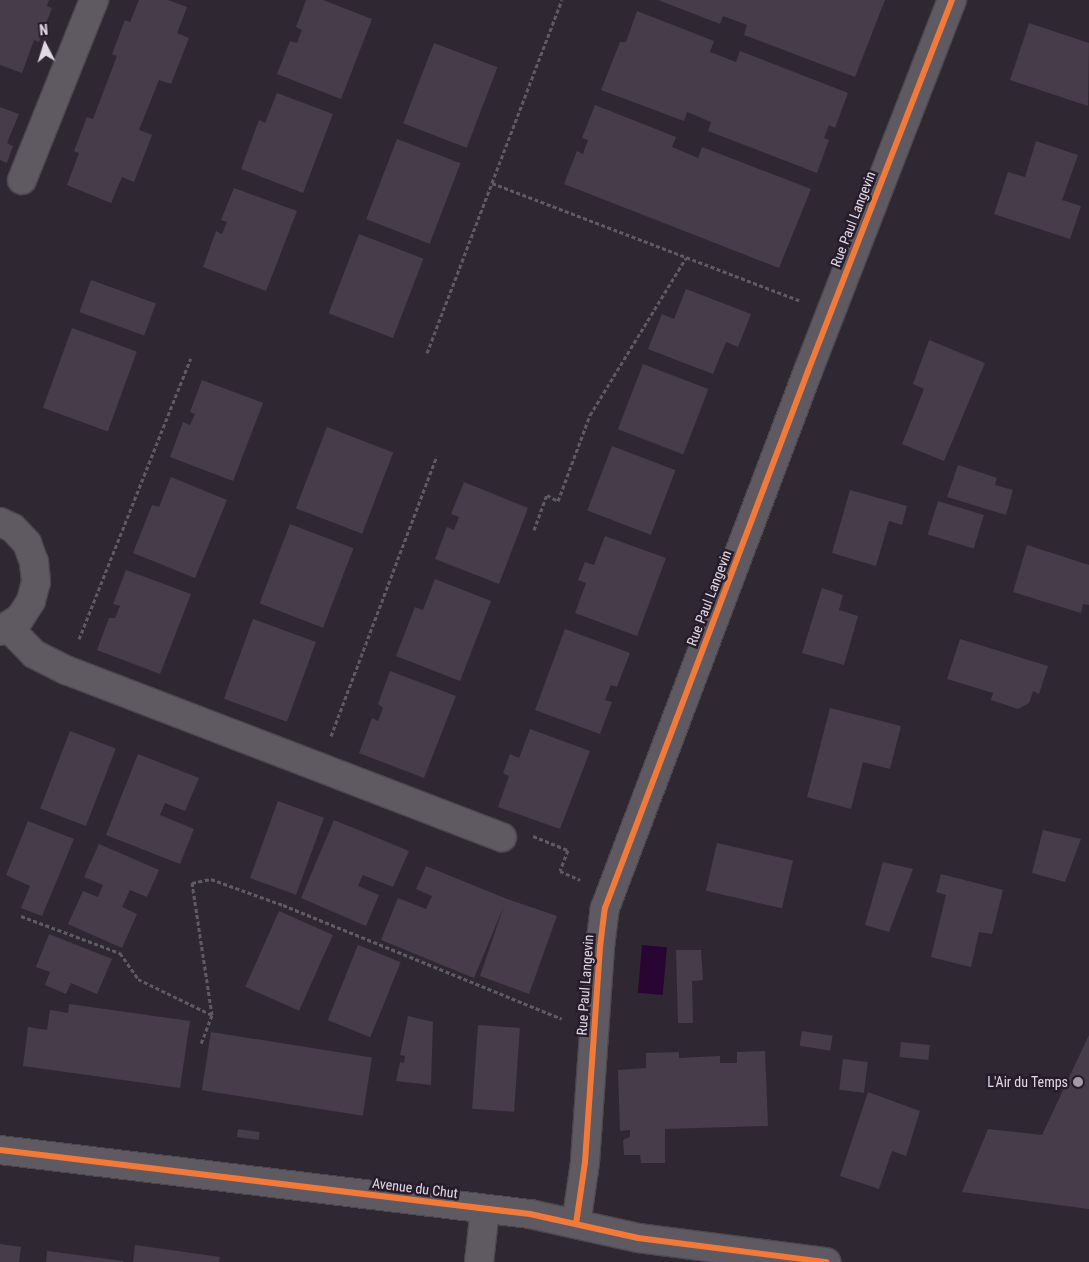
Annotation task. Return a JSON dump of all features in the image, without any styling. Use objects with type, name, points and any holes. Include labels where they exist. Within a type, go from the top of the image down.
[{"type":"street","points":[[22,180],[94,0]]},
{"type":"street","name":"Rue Paul Langevin","points":[[576,1224],[585,1162],[605,908],[824,328],[952,0]]},
{"type":"street","points":[[0,522],[13,528],[26,543],[34,562],[36,582],[31,601],[20,618],[4,629],[34,654],[66,670],[502,837]]},
{"type":"street","name":"Avenue du Chut","points":[[0,1150],[530,1214],[638,1238],[783,1259],[826,1262]]},
{"type":"street","points":[[479,1262],[485,1209]]},
{"type":"path","points":[[426,352],[562,0]]},
{"type":"path","points":[[492,183],[808,304],[802,320],[824,328]]},
{"type":"path","points":[[534,530],[546,495],[558,501],[590,415],[686,258]]},
{"type":"path","points":[[66,670],[191,358]]},
{"type":"path","points":[[320,767],[437,456]]},
{"type":"path","points":[[201,1044],[212,1015],[192,883],[211,879],[564,1019],[595,1023]]},
{"type":"path","points":[[21,916],[120,953],[138,979],[212,1015]]},
{"type":"shaded area","points":[[642,945],[667,947],[663,995],[638,993]]},
{"type":"building","points":[[0,0],[49,0],[47,6],[52,8],[39,42],[34,40],[22,73],[0,65]]},
{"type":"building","points":[[139,0],[168,0],[187,7],[177,33],[189,38],[171,84],[159,80],[139,130],[152,135],[134,182],[122,177],[111,203],[67,185],[79,153],[74,151],[87,117],[93,119],[117,56],[112,54],[125,20],[130,22]]},
{"type":"building","points":[[306,0],[323,0],[372,19],[341,99],[277,74],[290,41],[297,43],[302,30],[296,27]]},
{"type":"building","points":[[658,0],[885,0],[855,77],[744,35],[747,25],[723,16],[720,24]]},
{"type":"building","points":[[637,11],[714,41],[710,52],[736,62],[740,51],[848,93],[835,128],[829,125],[824,138],[829,140],[817,173],[708,131],[711,122],[687,112],[684,121],[601,90],[620,42],[626,42]]},
{"type":"building","points":[[1029,23],[1089,43],[1088,106],[1010,80]]},
{"type":"building","points":[[434,43],[497,67],[467,148],[403,123]]},
{"type":"building","points":[[277,93],[333,114],[303,193],[241,169],[259,120],[265,123]]},
{"type":"building","points":[[595,105],[676,137],[672,147],[698,158],[702,147],[811,189],[779,268],[564,184],[577,151],[583,154],[588,140],[582,138]]},
{"type":"building","points":[[0,107],[19,114],[7,143],[13,146],[7,163],[0,160]]},
{"type":"building","points":[[397,139],[460,163],[430,244],[366,219]]},
{"type":"building","points":[[1036,141],[1078,155],[1062,200],[1081,206],[1070,239],[994,214],[1008,172],[1025,177]]},
{"type":"building","points":[[234,188],[297,211],[266,291],[203,267],[216,231],[222,234],[227,222],[221,220]]},
{"type":"building","points":[[359,234],[423,259],[393,338],[329,313]]},
{"type":"building","points":[[91,280],[156,304],[144,336],[79,312]]},
{"type":"building","points":[[686,289],[751,314],[738,347],[726,342],[713,374],[648,349],[662,314],[674,319]]},
{"type":"building","points":[[72,328],[137,352],[108,431],[43,408]]},
{"type":"building","points":[[929,340],[985,363],[944,461],[902,444],[924,389],[913,384]]},
{"type":"building","points":[[643,364],[708,389],[683,454],[618,429]]},
{"type":"building","points":[[202,380],[263,403],[233,481],[170,457],[183,422],[190,425],[195,414],[190,412]]},
{"type":"building","points":[[327,427],[393,452],[362,534],[296,508]]},
{"type":"building","points":[[612,446],[675,470],[651,535],[587,510]]},
{"type":"building","points":[[958,465],[997,478],[995,485],[1013,490],[1006,515],[947,497]]},
{"type":"building","points":[[171,477],[227,500],[195,578],[133,553],[152,505],[159,507]]},
{"type":"building","points":[[464,482],[528,508],[499,584],[435,559],[447,527],[454,530],[459,517],[451,514]]},
{"type":"building","points":[[850,490],[907,506],[902,525],[889,521],[876,566],[832,553]]},
{"type":"building","points":[[938,501],[984,515],[974,549],[928,534]]},
{"type":"building","points":[[290,524],[353,548],[323,628],[260,603]]},
{"type":"building","points":[[605,536],[666,558],[637,636],[575,613],[586,583],[578,580],[585,562],[594,565]]},
{"type":"building","points":[[1027,545],[1089,565],[1089,605],[1083,604],[1081,613],[1013,592]]},
{"type":"building","points":[[126,570],[191,594],[160,674],[97,650],[109,618],[115,618],[120,606],[113,604]]},
{"type":"building","points":[[435,579],[491,601],[460,681],[396,656],[415,607],[423,610]]},
{"type":"building","points":[[822,588],[843,595],[839,610],[858,616],[844,665],[802,653]]},
{"type":"building","points":[[253,619],[316,642],[287,722],[224,699]]},
{"type":"building","points":[[565,629],[630,653],[617,687],[611,685],[605,700],[612,702],[600,734],[535,710]]},
{"type":"building","points":[[960,639],[1048,666],[1039,694],[1033,691],[1029,703],[1018,709],[991,700],[993,693],[947,679]]},
{"type":"building","points":[[390,671],[456,696],[424,778],[359,753],[372,718],[378,721],[383,708],[378,704]]},
{"type":"building","points":[[830,708],[901,726],[890,769],[863,762],[851,809],[807,797]]},
{"type":"building","points":[[530,729],[590,751],[560,829],[498,807],[509,776],[503,773],[510,754],[519,758]]},
{"type":"building","points":[[70,731],[116,749],[86,826],[40,808]]},
{"type":"building","points":[[138,754],[199,778],[185,811],[165,803],[160,815],[194,829],[180,864],[106,835]]},
{"type":"building","points":[[278,801],[324,818],[296,895],[250,878]]},
{"type":"building","points":[[334,820],[409,851],[393,887],[363,875],[358,886],[379,895],[366,926],[301,898]]},
{"type":"building","points":[[28,821],[74,839],[42,916],[21,908],[30,886],[6,875]]},
{"type":"building","points":[[1043,830],[1081,839],[1065,882],[1032,873]]},
{"type":"building","points":[[717,843],[793,861],[782,908],[706,891]]},
{"type":"building","points":[[99,844],[159,870],[147,897],[130,890],[122,907],[137,914],[122,948],[68,924],[83,891],[98,897],[103,885],[84,877]]},
{"type":"building","points":[[883,862],[913,869],[889,932],[865,925]]},
{"type":"building","points":[[426,866],[507,899],[557,916],[529,994],[480,976],[504,906],[474,978],[381,940],[398,898],[426,909],[432,896],[416,889]]},
{"type":"building","points":[[941,874],[1003,890],[992,934],[979,932],[971,967],[931,957],[946,895],[936,892]]},
{"type":"building","points":[[279,911],[333,935],[299,1011],[245,987]]},
{"type":"building","points":[[49,934],[112,959],[97,994],[71,983],[66,994],[45,985],[50,972],[36,967]]},
{"type":"building","points":[[358,945],[401,962],[370,1037],[328,1020]]},
{"type":"building","points":[[676,950],[701,950],[703,980],[692,981],[693,1023],[678,1023]]},
{"type":"building","points":[[69,1004],[190,1021],[180,1088],[23,1066],[28,1027],[47,1030],[50,1010],[68,1013]]},
{"type":"building","points":[[408,1016],[433,1022],[431,1085],[396,1081],[400,1062],[404,1063],[405,1056],[400,1055]]},
{"type":"building","points":[[478,1025],[520,1028],[514,1112],[472,1109]]},
{"type":"building","points":[[802,1031],[833,1036],[830,1051],[800,1046]]},
{"type":"building","points":[[211,1032],[372,1057],[363,1116],[202,1090]]},
{"type":"building","name":"L'Air du Temps","points":[[1089,1035],[1089,1209],[962,1192],[988,1129],[1042,1135]]},
{"type":"building","points":[[901,1042],[930,1045],[928,1060],[899,1057]]},
{"type":"building","points":[[765,1051],[768,1126],[665,1129],[665,1163],[641,1163],[640,1155],[624,1155],[623,1140],[630,1137],[630,1130],[620,1131],[618,1070],[646,1068],[646,1053],[679,1052],[679,1058],[720,1056],[720,1063],[737,1063],[737,1052]]},
{"type":"building","points":[[843,1059],[868,1062],[864,1093],[839,1090]]},
{"type":"building","points":[[868,1092],[920,1111],[906,1156],[892,1151],[879,1189],[840,1176]]},
{"type":"building","points":[[238,1129],[260,1132],[259,1140],[237,1137]]},
{"type":"building","points":[[0,1244],[21,1247],[19,1262],[0,1262]]},
{"type":"building","points":[[135,1245],[220,1257],[219,1262],[133,1262]]},
{"type":"building","points":[[47,1251],[123,1261],[123,1262],[46,1262]]},
{"type":"cycle path","points":[[576,1224],[585,1162],[600,947],[605,908],[808,371],[952,0]]},
{"type":"cycle path","points":[[0,1150],[530,1214],[638,1238],[826,1262]]},
{"type":"place","name":"L'Air du Temps","points":[[1078,1082]]}]
